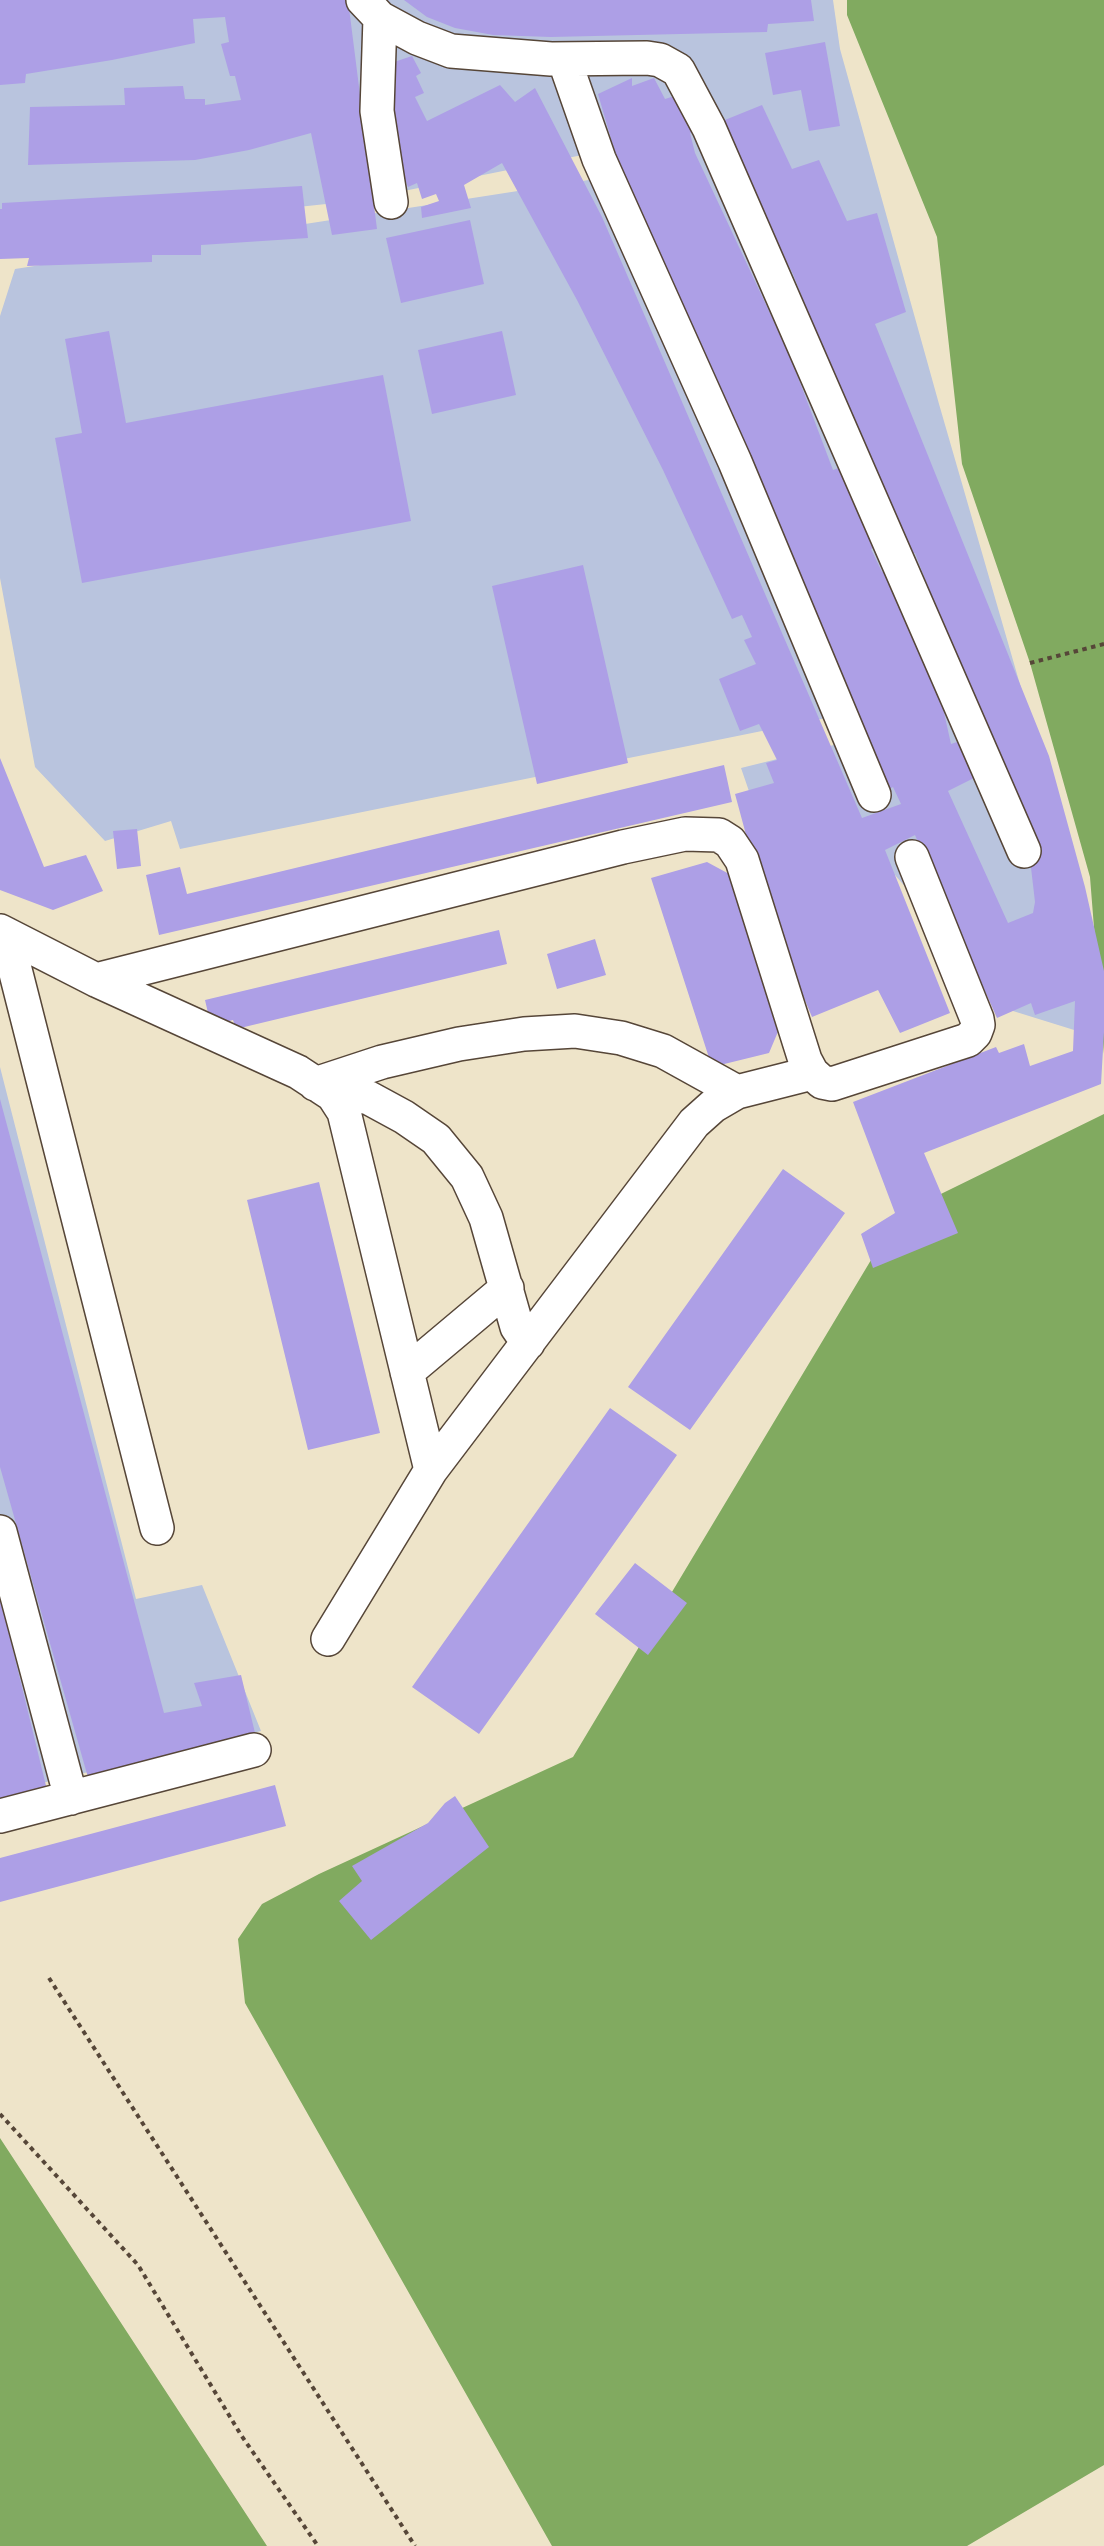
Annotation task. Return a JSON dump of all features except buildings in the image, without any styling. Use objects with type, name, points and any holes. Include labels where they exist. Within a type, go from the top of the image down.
[{"type":"lane","points":[[371,9],[417,38],[451,51],[564,59],[647,58],[671,64],[678,70],[718,150],[1024,851]]},
{"type":"lane","points":[[371,9],[377,111],[391,202]]},
{"type":"lane","points":[[564,59],[599,159],[735,462],[874,795]]},
{"type":"lane","points":[[96,980],[623,847],[685,834],[719,835],[730,842],[742,860],[805,1060],[812,1074],[822,1082],[832,1084],[968,1040],[975,1033],[978,1025],[912,857]]},
{"type":"lane","points":[[3,932],[96,980],[298,1072],[333,1095],[344,1112],[431,1470]]},
{"type":"lane","points":[[3,932],[157,1528]]},
{"type":"lane","points":[[315,1084],[382,1062],[459,1044],[524,1034],[575,1031],[621,1038],[663,1051],[738,1092]]},
{"type":"lane","points":[[328,1639],[431,1470],[694,1123],[713,1106],[738,1092],[812,1074]]},
{"type":"lane","points":[[315,1084],[369,1098],[404,1117],[436,1139],[467,1178],[486,1218],[517,1327],[528,1343]]},
{"type":"lane","points":[[407,1372],[507,1288]]},
{"type":"lane","points":[[0,1532],[71,1798]]},
{"type":"lane","points":[[0,1816],[254,1750]]},
{"type":"path","points":[[1030,663],[1104,644]]},
{"type":"path","points":[[49,1978],[415,2546]]},
{"type":"path","points":[[0,2114],[138,2265],[241,2435],[318,2546]]},
{"type":"shaded area","points":[[0,0],[833,0],[840,49],[939,404],[1058,816],[1087,1034],[1013,1011],[895,875],[790,910],[741,768],[862,738],[632,145],[354,201],[0,239]]},
{"type":"shaded area","points":[[621,175],[831,717],[180,849],[171,821],[105,841],[35,767],[0,578],[0,316],[15,269]]},
{"type":"shaded area","points":[[0,1067],[136,1599],[202,1585],[261,1731],[0,1793]]},
{"type":"green space","points":[[847,0],[1104,0],[1104,1054],[1090,877],[1030,663],[962,464],[937,237],[847,15]]},
{"type":"green space","points":[[1104,1114],[1104,2465],[967,2546],[552,2546],[245,2003],[238,1939],[262,1904],[319,1874],[573,1757],[898,1215]]},
{"type":"green space","points":[[0,2138],[267,2546],[0,2546]]}]
